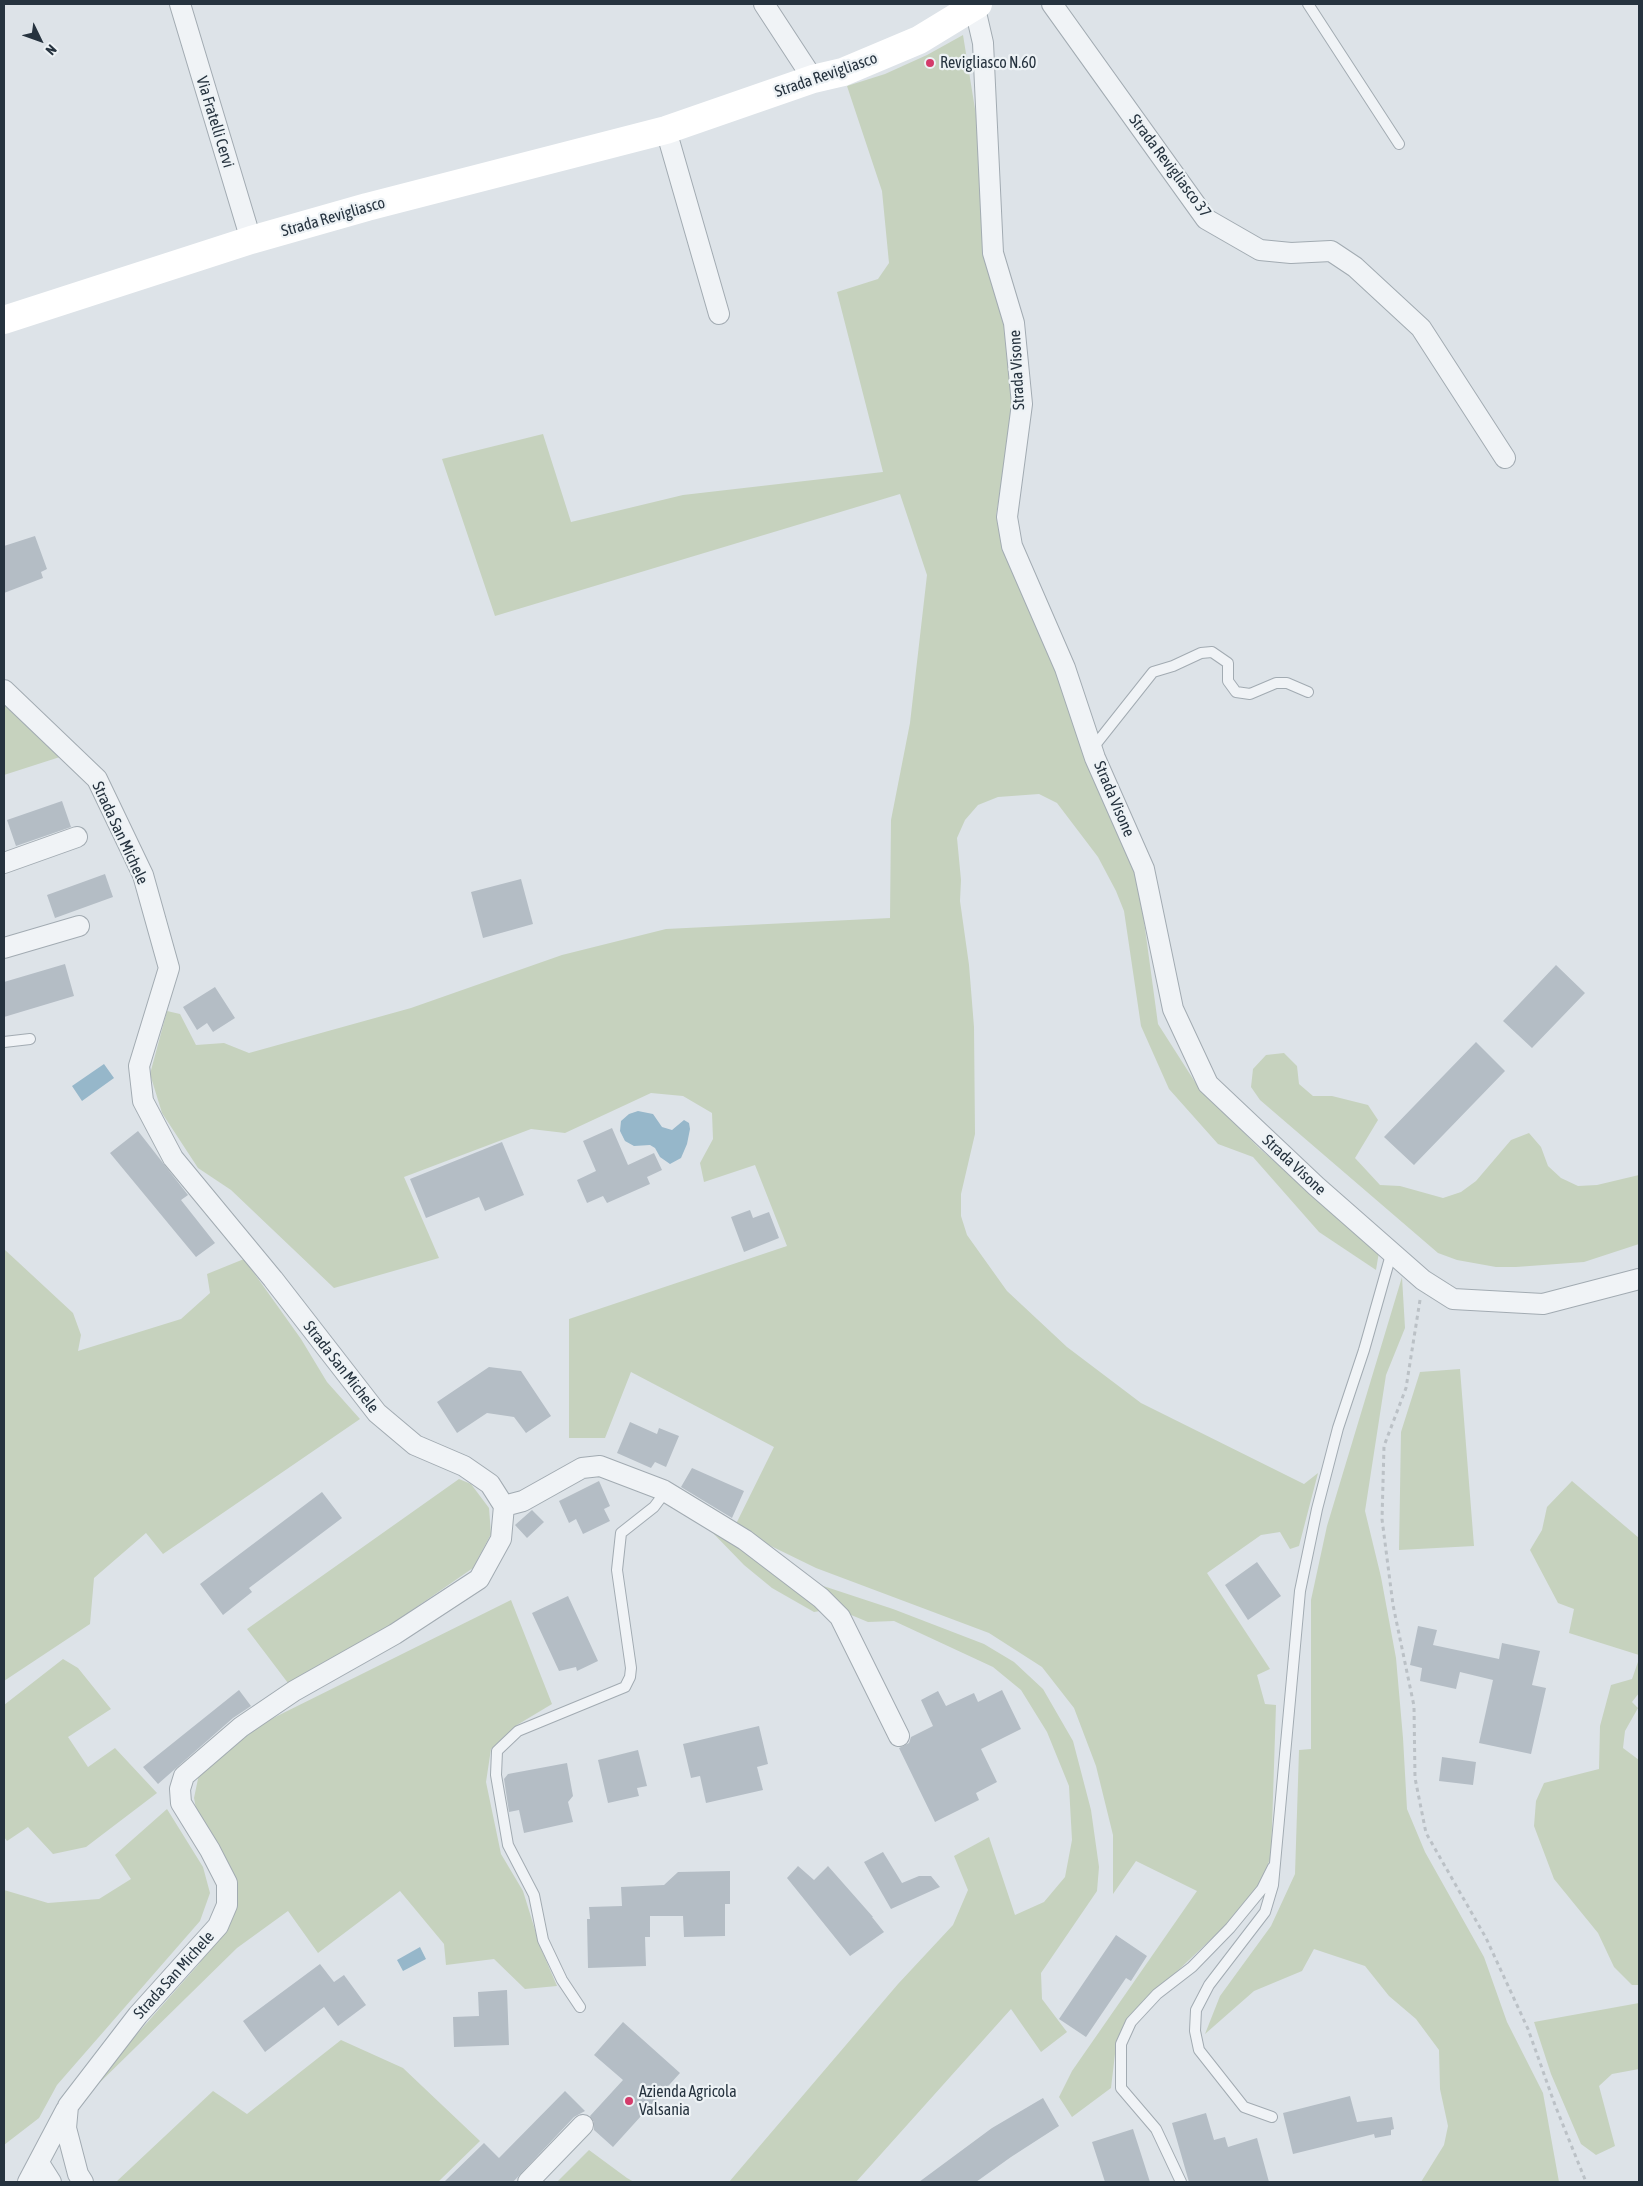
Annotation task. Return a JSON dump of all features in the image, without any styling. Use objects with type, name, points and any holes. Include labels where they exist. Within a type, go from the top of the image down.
[{"type":"street","name":"Via Fratelli Cervi","points":[[180,4],[251,240]]},
{"type":"street","points":[[764,4],[813,79]]},
{"type":"street","name":"Strada Revigliasco 37","points":[[1052,4],[1206,219],[1260,250],[1291,253],[1332,251],[1355,267],[1421,328],[1505,458]]},
{"type":"street","name":"Strada Revigliasco","points":[[4,320],[251,240],[367,207],[666,130],[813,79],[843,72],[919,40],[976,5]]},
{"type":"street","name":"Strada Visone","points":[[976,5],[983,43],[993,253],[1014,323],[1022,404],[1007,517],[1012,546],[1065,668],[1092,749],[1144,869],[1172,1009],[1208,1084],[1316,1186],[1422,1280],[1453,1299],[1543,1304],[1639,1279]]},
{"type":"street","points":[[666,130],[719,314]]},
{"type":"street","name":"Strada San Michele","points":[[4,690],[97,779],[143,875],[169,968],[139,1066],[143,1101],[173,1158],[273,1279],[376,1413],[415,1445],[464,1466],[490,1484],[504,1506],[501,1539],[479,1578],[395,1634],[294,1691],[241,1727],[184,1776],[180,1788],[181,1803],[210,1850],[227,1883],[227,1905],[218,1926],[138,2014],[68,2106],[28,2182]]},
{"type":"street","points":[[4,863],[77,837]]},
{"type":"street","points":[[4,948],[79,926]]},
{"type":"street","points":[[504,1506],[523,1502],[582,1468],[600,1466],[663,1490],[745,1540],[821,1598],[840,1617],[898,1736]]},
{"type":"street","points":[[68,2106],[66,2128],[78,2174],[83,2182]]},
{"type":"street","points":[[528,2182],[583,2124]]},
{"type":"street","points":[[39,2163],[51,2182]]},
{"type":"lane","points":[[1308,4],[1399,144]]},
{"type":"lane","points":[[1092,749],[1153,672],[1173,666],[1200,653],[1212,652],[1228,663],[1228,681],[1236,692],[1250,694],[1276,683],[1287,683],[1308,692]]},
{"type":"lane","points":[[4,1042],[30,1039]]},
{"type":"lane","points":[[1272,2117],[1244,2107],[1199,2050],[1195,2031],[1196,2010],[1209,1985],[1265,1912],[1273,1884],[1277,1860],[1300,1591],[1317,1509],[1338,1428],[1364,1350],[1392,1252]]},
{"type":"lane","points":[[580,2007],[562,1980],[544,1940],[534,1895],[512,1854],[496,1775],[497,1751],[518,1731],[625,1687],[630,1678],[631,1668],[617,1570],[621,1533],[654,1507],[660,1499],[663,1490]]},
{"type":"lane","points":[[1181,2182],[1156,2129],[1121,2088],[1121,2044],[1130,2022],[1157,1994],[1192,1966],[1230,1928],[1262,1889],[1277,1860]]},
{"type":"path","points":[[1422,1280],[1406,1388],[1384,1446],[1382,1519],[1393,1605],[1414,1706],[1415,1778],[1426,1833],[1486,1938],[1524,2020],[1554,2105],[1586,2182]]},
{"type":"green space","points":[[963,35],[976,115],[985,256],[1003,315],[1014,403],[996,516],[1007,559],[1062,679],[1138,877],[1158,1024],[1195,1082],[1259,1148],[1379,1252],[1376,1270],[1319,1232],[1253,1157],[1218,1144],[1169,1089],[1141,1026],[1124,911],[1098,857],[1057,803],[1039,794],[998,797],[978,805],[965,820],[957,838],[961,880],[960,901],[969,965],[974,1027],[975,1134],[961,1194],[961,1216],[967,1235],[1007,1291],[1067,1347],[1141,1403],[1304,1484],[1318,1473],[1299,1546],[1290,1549],[1280,1532],[1261,1535],[1207,1573],[1270,1669],[1257,1675],[1265,1704],[1276,1705],[1271,1857],[1259,1885],[1226,1925],[1132,2014],[1115,2054],[1111,2088],[1072,2117],[1059,2097],[1072,2071],[1197,1891],[1136,1861],[1113,1894],[1113,1835],[1096,1766],[1074,1708],[1042,1667],[989,1633],[816,1568],[734,1528],[774,1447],[631,1372],[605,1438],[569,1438],[569,1319],[787,1246],[755,1165],[704,1182],[700,1163],[713,1139],[712,1113],[683,1096],[651,1093],[565,1133],[531,1129],[404,1177],[439,1258],[334,1288],[231,1190],[198,1168],[162,1113],[150,1074],[167,1011],[180,1014],[196,1045],[224,1043],[249,1053],[411,1008],[562,955],[666,929],[890,918],[891,820],[910,723],[927,575],[900,494],[495,616],[442,459],[543,434],[571,522],[683,495],[883,472],[837,292],[878,279],[889,263],[882,191],[847,86],[885,74],[927,55]]},
{"type":"green space","points":[[4,701],[63,756],[4,775]]},
{"type":"green space","points":[[1284,1053],[1297,1066],[1299,1084],[1313,1096],[1332,1096],[1368,1105],[1378,1120],[1355,1158],[1380,1185],[1400,1186],[1443,1198],[1461,1192],[1476,1181],[1511,1140],[1529,1133],[1541,1147],[1548,1166],[1561,1178],[1578,1186],[1597,1185],[1639,1175],[1639,1244],[1584,1262],[1516,1267],[1496,1267],[1457,1260],[1438,1253],[1260,1100],[1251,1087],[1253,1069],[1266,1055]]},
{"type":"green space","points":[[4,1249],[73,1313],[81,1335],[78,1351],[181,1319],[210,1293],[207,1274],[244,1259],[301,1339],[327,1382],[360,1419],[163,1554],[146,1533],[94,1578],[90,1624],[4,1681]]},
{"type":"green space","points":[[1402,1277],[1405,1328],[1386,1375],[1365,1511],[1381,1577],[1396,1658],[1407,1809],[1425,1852],[1484,1957],[1507,2022],[1543,2093],[1559,2182],[1421,2182],[1444,2145],[1448,2126],[1440,2089],[1439,2050],[1416,2019],[1389,1996],[1365,1966],[1314,1949],[1302,1971],[1254,1991],[1205,2034],[1220,1996],[1271,1926],[1295,1874],[1299,1750],[1311,1749],[1311,1600],[1327,1526]]},
{"type":"green space","points":[[1460,1369],[1474,1546],[1399,1550],[1401,1432],[1420,1372]]},
{"type":"green space","points":[[459,1479],[471,1484],[489,1508],[491,1534],[473,1568],[389,1626],[291,1687],[247,1629]]},
{"type":"green space","points":[[1572,1481],[1639,1538],[1639,1655],[1569,1633],[1574,1609],[1558,1603],[1530,1550],[1542,1530],[1547,1507]]},
{"type":"green space","points":[[706,1522],[826,1610],[814,1612],[772,1588],[744,1565],[711,1531]]},
{"type":"green space","points":[[802,1579],[893,1609],[984,1644],[1014,1662],[1043,1689],[1073,1741],[1091,1810],[1099,1867],[1097,1891],[1041,1973],[1042,1999],[1067,2032],[1041,2052],[1011,2009],[856,2182],[729,2182],[898,1984],[953,1925],[968,1890],[954,1856],[989,1837],[1015,1915],[1044,1902],[1065,1877],[1072,1840],[1069,1786],[1047,1732],[1021,1690],[993,1667],[894,1621],[868,1622],[844,1612]]},
{"type":"green space","points":[[511,1600],[552,1704],[517,1725],[491,1749],[486,1782],[501,1854],[523,1891],[540,1946],[557,1986],[525,1989],[494,1959],[446,1965],[444,1944],[400,1891],[318,1953],[288,1911],[237,1948],[86,2096],[121,2052],[198,1965],[232,1920],[238,1895],[224,1861],[197,1814],[194,1798],[199,1774],[253,1728]]},
{"type":"green space","points":[[63,1659],[78,1668],[111,1709],[68,1737],[88,1767],[115,1748],[157,1793],[86,1847],[53,1854],[28,1827],[7,1841],[4,1837],[4,1705]]},
{"type":"green space","points":[[1639,1659],[1639,1693],[1632,1702],[1638,1708],[1625,1731],[1623,1748],[1639,1760],[1639,1985],[1632,1985],[1614,1967],[1598,1933],[1554,1879],[1534,1826],[1536,1801],[1544,1783],[1599,1769],[1600,1726],[1611,1685],[1632,1679]]},
{"type":"green space","points":[[167,1809],[203,1867],[210,1893],[200,1921],[57,2085],[39,2118],[4,2145],[4,1890],[48,1903],[99,1899],[131,1879],[115,1855]]},
{"type":"green space","points":[[1639,2003],[1639,2069],[1612,2074],[1599,2086],[1615,2146],[1596,2155],[1581,2144],[1551,2074],[1534,2022]]},
{"type":"green space","points":[[341,2040],[403,2068],[480,2141],[438,2182],[116,2182],[213,2091],[247,2114]]},
{"type":"green space","points":[[589,2150],[627,2178],[634,2182],[557,2182]]},
{"type":"water","points":[[104,1064],[114,1078],[82,1101],[72,1086]]},
{"type":"water","points":[[638,1111],[653,1114],[662,1127],[672,1130],[684,1120],[689,1123],[690,1129],[687,1144],[681,1158],[670,1164],[660,1157],[655,1148],[650,1145],[634,1146],[625,1141],[620,1131],[621,1121],[629,1114]]},
{"type":"water","points":[[420,1947],[426,1959],[403,1971],[397,1960]]},
{"type":"building","points":[[35,536],[47,569],[41,572],[43,578],[4,593],[4,546]]},
{"type":"building","points":[[62,801],[71,827],[16,846],[7,820]]},
{"type":"building","points":[[105,874],[113,897],[55,918],[47,895]]},
{"type":"building","points":[[521,879],[533,924],[483,938],[471,892]]},
{"type":"building","points":[[65,964],[74,996],[4,1017],[4,982]]},
{"type":"building","points":[[1556,965],[1585,993],[1532,1048],[1503,1021]]},
{"type":"building","points":[[215,987],[235,1018],[213,1032],[207,1023],[197,1030],[183,1007]]},
{"type":"building","points":[[1476,1042],[1505,1071],[1414,1165],[1384,1137]]},
{"type":"building","points":[[612,1128],[628,1165],[654,1153],[662,1170],[647,1177],[650,1184],[607,1203],[603,1196],[587,1203],[577,1180],[596,1171],[583,1141]]},
{"type":"building","points":[[138,1131],[188,1195],[181,1200],[215,1243],[196,1257],[110,1153]]},
{"type":"building","points":[[502,1142],[524,1195],[485,1211],[479,1197],[426,1218],[410,1179]]},
{"type":"building","points":[[750,1210],[753,1218],[769,1212],[779,1238],[744,1252],[731,1217]]},
{"type":"building","points":[[489,1367],[521,1371],[551,1416],[526,1433],[514,1417],[487,1413],[457,1433],[437,1402]]},
{"type":"building","points":[[630,1422],[657,1434],[659,1428],[679,1436],[666,1467],[655,1462],[651,1468],[617,1453]]},
{"type":"building","points":[[692,1468],[744,1491],[732,1518],[681,1487]]},
{"type":"building","points":[[599,1481],[610,1506],[604,1509],[610,1521],[583,1534],[576,1519],[569,1523],[559,1501]]},
{"type":"building","points":[[322,1492],[342,1518],[249,1588],[252,1592],[223,1615],[200,1584]]},
{"type":"building","points":[[532,1510],[544,1522],[527,1538],[515,1525]]},
{"type":"building","points":[[1257,1562],[1281,1596],[1248,1620],[1225,1585]]},
{"type":"building","points":[[568,1596],[598,1661],[577,1671],[576,1667],[559,1671],[532,1613]]},
{"type":"building","points":[[1418,1626],[1437,1630],[1433,1645],[1499,1659],[1502,1643],[1540,1651],[1532,1685],[1546,1688],[1531,1754],[1479,1743],[1493,1680],[1460,1672],[1456,1689],[1420,1681],[1422,1668],[1410,1665]]},
{"type":"building","points":[[239,1690],[251,1706],[233,1718],[158,1784],[143,1767]]},
{"type":"building","points":[[1002,1690],[1021,1729],[981,1749],[997,1782],[976,1793],[979,1800],[935,1822],[899,1748],[909,1743],[911,1737],[933,1726],[921,1700],[938,1691],[946,1706],[974,1693],[978,1702]]},
{"type":"building","points":[[759,1726],[768,1764],[757,1767],[763,1790],[706,1803],[700,1776],[691,1778],[683,1744]]},
{"type":"building","points":[[638,1750],[647,1786],[637,1788],[639,1796],[608,1803],[598,1760]]},
{"type":"building","points":[[1442,1757],[1476,1762],[1473,1785],[1439,1781]]},
{"type":"building","points":[[567,1763],[573,1796],[568,1802],[573,1822],[524,1833],[519,1810],[509,1812],[504,1779],[508,1774]]},
{"type":"building","points":[[883,1852],[902,1883],[919,1876],[931,1876],[940,1887],[891,1909],[864,1862]]},
{"type":"building","points":[[798,1866],[814,1880],[828,1866],[884,1932],[850,1956],[787,1878]]},
{"type":"building","points":[[730,1871],[730,1904],[725,1904],[725,1936],[684,1937],[683,1916],[650,1916],[650,1937],[645,1937],[646,1966],[588,1968],[587,1919],[590,1919],[589,1907],[622,1906],[621,1887],[664,1885],[678,1872]]},
{"type":"building","points":[[1116,1935],[1147,1956],[1131,1981],[1126,1978],[1086,2037],[1059,2019]]},
{"type":"building","points":[[320,1964],[334,1982],[344,1975],[366,2005],[338,2026],[324,2007],[265,2052],[243,2021]]},
{"type":"building","points":[[507,1990],[509,2045],[454,2047],[453,2017],[479,2016],[478,1992]]},
{"type":"building","name":"Azienda Agricola Valsania","points":[[623,2022],[680,2073],[613,2147],[594,2130],[594,2122],[590,2116],[623,2080],[594,2055]]},
{"type":"building","points":[[565,2091],[585,2111],[574,2117],[513,2182],[444,2182],[484,2143],[499,2158]]},
{"type":"building","points":[[1350,2096],[1357,2122],[1392,2117],[1394,2129],[1391,2130],[1391,2135],[1375,2138],[1374,2134],[1293,2154],[1283,2113]]},
{"type":"building","points":[[1043,2098],[1059,2126],[976,2182],[919,2182],[992,2128]]},
{"type":"building","points":[[1206,2113],[1214,2140],[1225,2137],[1228,2147],[1257,2138],[1269,2182],[1189,2182],[1172,2123]]},
{"type":"building","points":[[1133,2129],[1150,2182],[1105,2182],[1092,2142]]},
{"type":"place","name":"Revigliasco N.60","points":[[930,63]]},
{"type":"place","name":"Azienda Agricola Valsania","points":[[629,2101]]}]
